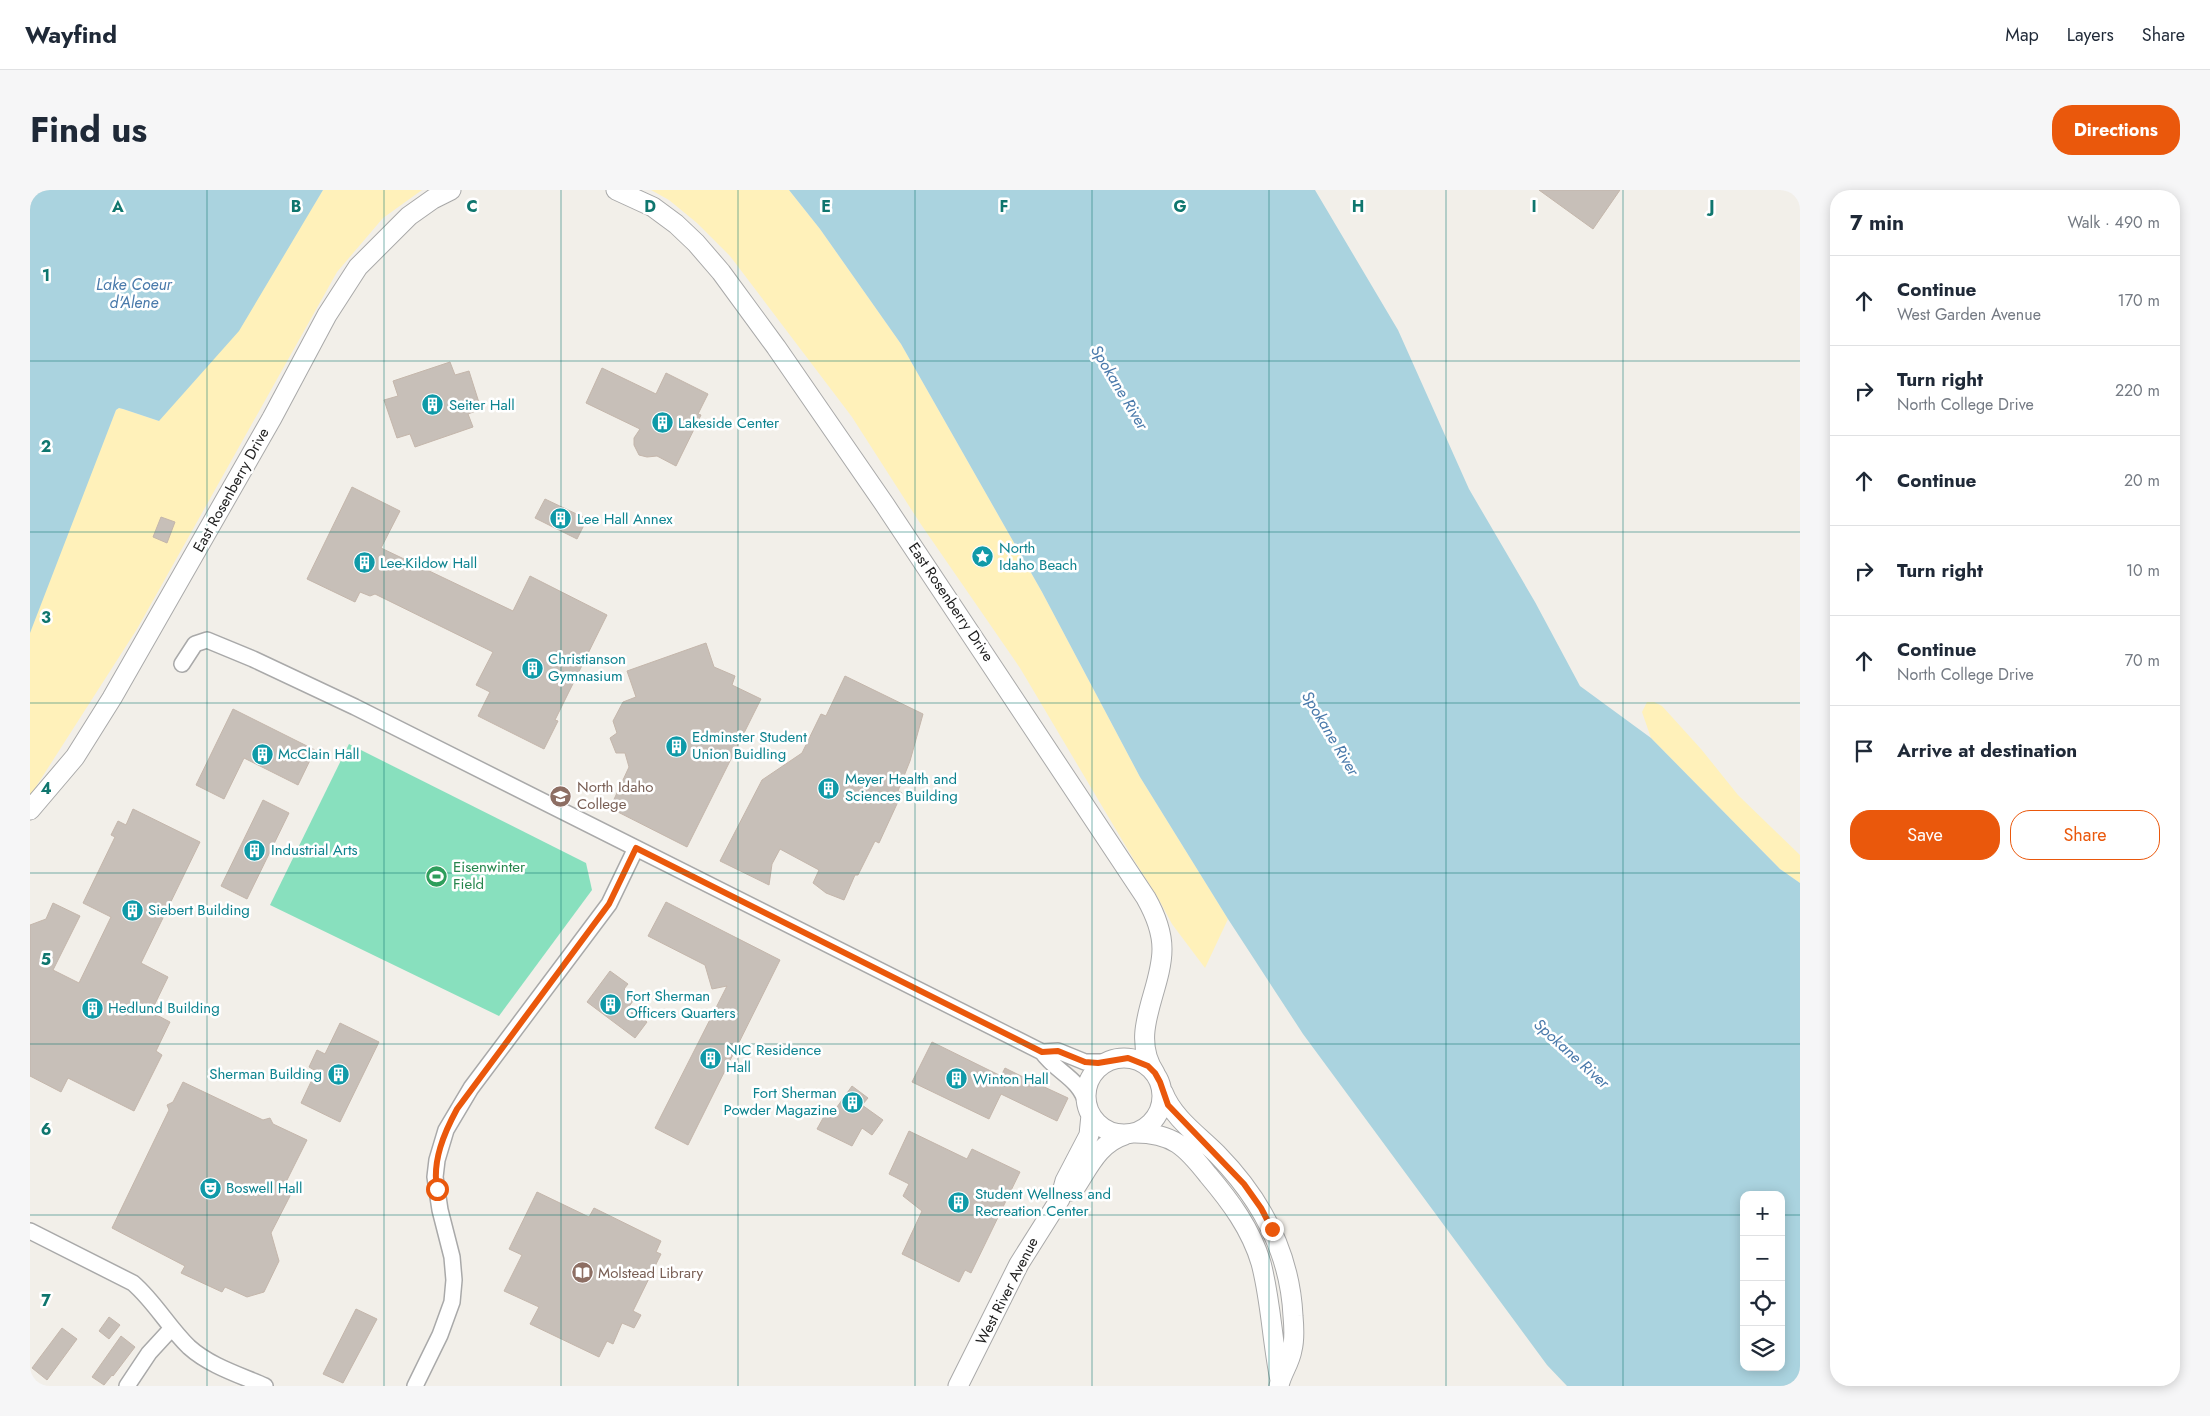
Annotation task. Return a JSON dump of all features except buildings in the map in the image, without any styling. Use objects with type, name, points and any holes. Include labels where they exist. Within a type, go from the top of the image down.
[{"type":"street","name":"East Rosenberry Drive","points":[[30,810],[74,757],[112,698],[272,418],[327,315],[358,268],[409,216],[433,199],[451,190]]},
{"type":"street","name":"East Rosenberry Drive","points":[[616,190],[653,207],[668,218],[696,243],[721,272],[776,347],[894,518],[1146,898],[1159,928],[1162,950],[1146,1020],[1144,1049],[1148,1063],[1155,1073]]},
{"type":"street","points":[[182,664],[195,644],[206,640],[238,653],[355,707],[1042,1052],[1052,1065],[1066,1073],[1077,1083],[1089,1110],[1105,1130],[1114,1134],[1158,1134],[1171,1139],[1202,1166],[1238,1213],[1252,1239],[1260,1262],[1271,1315],[1274,1350],[1280,1383]]},
{"type":"street","points":[[415,1386],[440,1335],[452,1302],[454,1280],[452,1257],[440,1210],[435,1177],[437,1160],[446,1130],[471,1088],[609,904],[636,848]]},
{"type":"street","points":[[1042,1052],[1058,1051],[1085,1062],[1108,1062],[1128,1058],[1138,1060],[1155,1073],[1168,1105],[1175,1114],[1211,1148],[1244,1184],[1261,1208],[1272,1229],[1287,1272],[1292,1301],[1294,1332],[1292,1352],[1280,1383]]},
{"type":"street","points":[[1089,1110],[1086,1095],[1092,1075],[1108,1062]]},
{"type":"street","points":[[1130,1134],[1153,1122],[1159,1113],[1163,1092]]},
{"type":"street","name":"West River Avenue","points":[[958,1386],[1019,1264],[1060,1199],[1065,1181],[1089,1135],[1089,1110]]},
{"type":"street","name":"West River Avenue","points":[[1060,1199],[1075,1188],[1104,1145],[1114,1138],[1130,1134]]},
{"type":"street","points":[[30,1231],[133,1283],[146,1295],[172,1328],[192,1349],[215,1364],[265,1386]]},
{"type":"street","points":[[126,1386],[149,1353],[172,1328]]},
{"type":"sand","points":[[323,190],[422,190],[383,218],[337,272],[137,629],[30,796],[30,631],[70,521],[116,410],[119,408],[123,409],[159,421],[303,222]]},
{"type":"sand","name":"North Idaho Beach","points":[[651,190],[789,190],[820,229],[901,344],[1042,592],[1140,777],[1228,919],[1205,968],[1172,924],[1020,668],[920,523],[852,417],[730,256],[697,223],[669,200]]},
{"type":"sand","points":[[1647,702],[1654,702],[1662,706],[1701,749],[1738,795],[1800,855],[1800,883],[1780,869],[1651,738],[1642,712]]},
{"type":"green space","name":"Eisenwinter Field","points":[[349,744],[586,863],[592,890],[499,1016],[270,905]]},
{"type":"water","name":"Lake Coeur d'Alene","points":[[30,190],[323,190],[239,331],[159,421],[123,409],[119,408],[116,410],[30,633]]},
{"type":"water","name":"Spokane River","points":[[789,190],[1315,190],[1398,330],[1469,489],[1535,602],[1580,686],[1651,738],[1780,869],[1800,883],[1800,1386],[1567,1386],[1547,1365],[1303,1034],[1228,919],[1140,777],[1042,592],[901,344],[820,229]]},
{"type":"place","name":"Seiter Hall","points":[[433,405]]},
{"type":"place","name":"Lakeside Center","points":[[662,423]]},
{"type":"place","name":"Lee Hall Annex","points":[[561,519]]},
{"type":"place","name":"North Idaho Beach","points":[[983,557]]},
{"type":"place","name":"Lee-Kildow Hall","points":[[364,563]]},
{"type":"place","name":"Christianson Gymnasium","points":[[532,668]]},
{"type":"place","name":"Edminster Student Union Buidling","points":[[676,746]]},
{"type":"place","name":"McClain Hall","points":[[262,754]]},
{"type":"place","name":"Meyer Health and Sciences Building","points":[[829,788]]},
{"type":"place","name":"North Idaho College","points":[[561,796]]},
{"type":"place","name":"Industrial Arts","points":[[255,850]]},
{"type":"place","name":"Eisenwinter Field","points":[[437,876]]},
{"type":"place","name":"Siebert Building","points":[[132,910]]},
{"type":"place","name":"Fort Sherman Officers Quarters","points":[[610,1005]]},
{"type":"place","name":"Hedlund Building","points":[[92,1008]]},
{"type":"place","name":"NIC Residence Hall","points":[[710,1059]]},
{"type":"place","name":"Sherman Building","points":[[338,1074]]},
{"type":"place","name":"Winton Hall","points":[[957,1079]]},
{"type":"place","name":"Fort Sherman Powder Magazine","points":[[853,1102]]},
{"type":"place","name":"Boswell Hall","points":[[210,1188]]},
{"type":"place","name":"Student Wellness and Recreation Center","points":[[959,1203]]},
{"type":"place","name":"Molstead Library","points":[[582,1273]]},
{"type":"route","points":[[437,1189],[435,1177],[437,1160],[446,1130],[457,1109],[609,904],[636,848],[1042,1052],[1058,1051],[1085,1062],[1108,1062],[1118,1058],[1138,1060],[1155,1073],[1168,1105],[1175,1114],[1211,1148],[1244,1184],[1261,1208],[1272,1229]]}]
